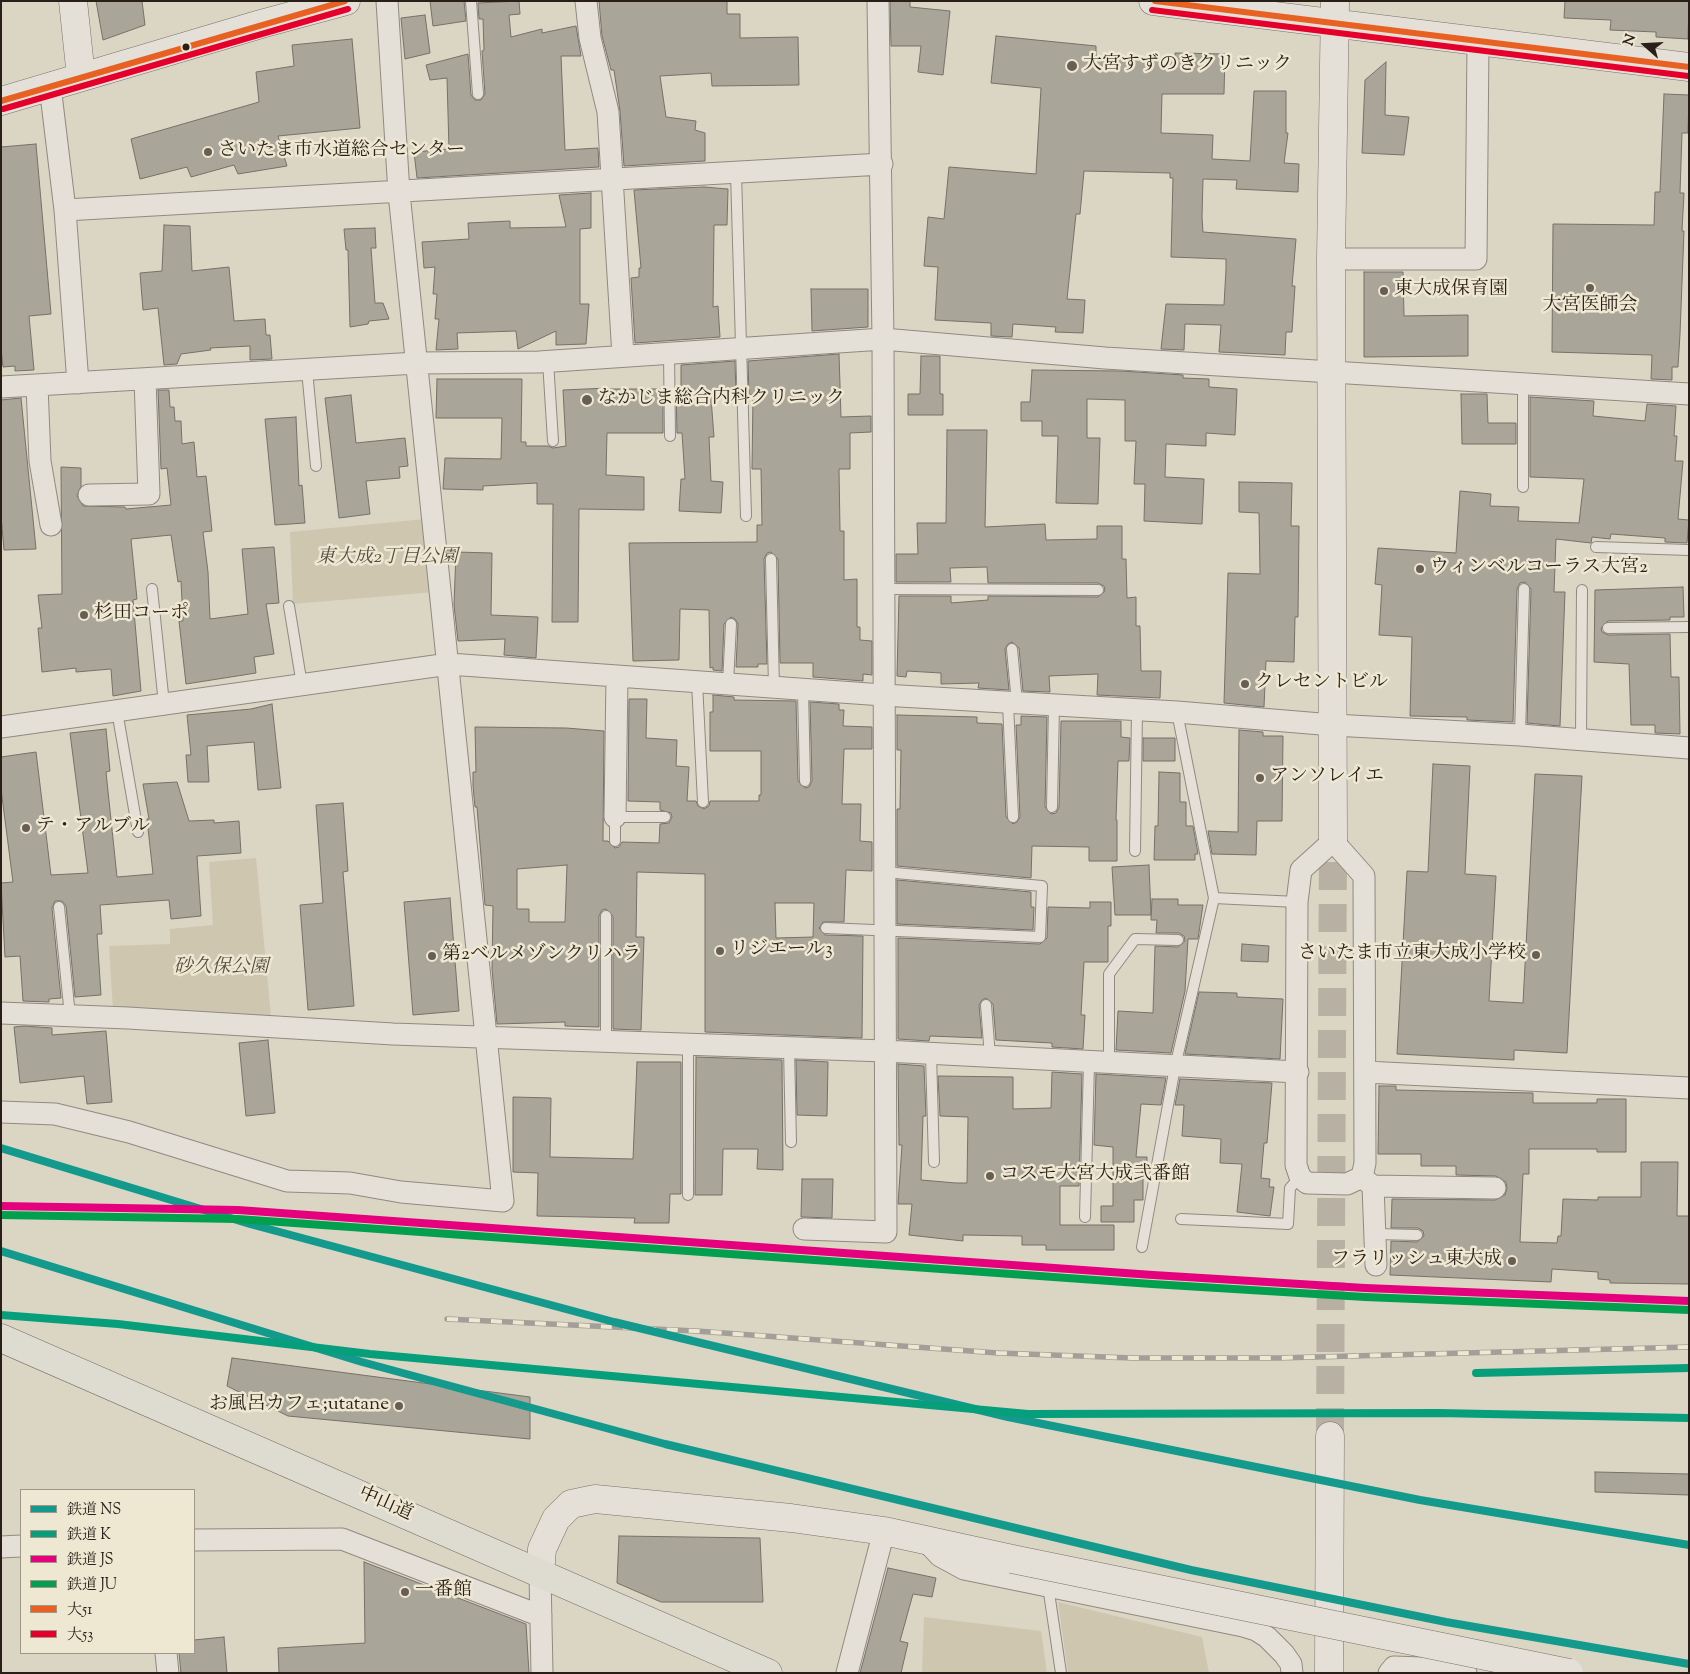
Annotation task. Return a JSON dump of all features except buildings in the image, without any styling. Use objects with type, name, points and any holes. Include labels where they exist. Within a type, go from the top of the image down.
[{"type":"highway","name":"中山道","points":[[6,1340],[768,1673]]},
{"type":"street","points":[[73,1],[80,77]]},
{"type":"street","points":[[1,101],[346,1]]},
{"type":"street","points":[[1,1112],[54,1114],[128,1132],[287,1181],[350,1183],[401,1192],[502,1201],[400,193],[387,1]]},
{"type":"street","points":[[586,1],[590,38],[608,112],[623,356]]},
{"type":"street","points":[[804,1229],[886,1232],[882,164],[878,1]]},
{"type":"street","points":[[1153,1],[1334,12],[1478,42],[1689,68]]},
{"type":"street","points":[[1334,12],[1331,259],[1333,841],[1364,876],[1365,1163],[1376,1234],[1376,1265]]},
{"type":"street","points":[[1331,259],[1476,259],[1478,42]]},
{"type":"street","points":[[50,86],[65,210],[78,383]]},
{"type":"street","points":[[65,210],[400,193],[882,164]]},
{"type":"street","points":[[1,387],[417,363],[548,361],[883,338],[1104,358],[1689,394]]},
{"type":"street","points":[[89,495],[149,494],[145,379]]},
{"type":"street","points":[[37,385],[40,461],[51,525]]},
{"type":"street","points":[[1,727],[449,664],[883,696],[1177,712],[1333,725],[1520,735],[1689,748]]},
{"type":"street","points":[[616,817],[617,676]]},
{"type":"street","points":[[1333,841],[1302,870],[1297,902],[1298,1072],[1296,1165],[1300,1177],[1308,1182],[1347,1184],[1368,1182],[1495,1188]]},
{"type":"street","points":[[1,1013],[484,1037],[885,1052],[1298,1072]]},
{"type":"street","points":[[1365,1072],[1689,1088]]},
{"type":"street","points":[[1328,1673],[1330,1436]]},
{"type":"street","points":[[542,1673],[540,1574],[542,1549],[549,1531],[563,1510],[582,1500],[595,1499],[791,1518],[884,1531],[1569,1673]]},
{"type":"street","points":[[847,1673],[884,1531]]},
{"type":"street","points":[[195,1540],[342,1539],[541,1616]]},
{"type":"street","points":[[926,1541],[940,1556],[964,1569],[1256,1630],[1267,1637],[1284,1654],[1291,1664],[1292,1673]]},
{"type":"street","points":[[1,1547],[20,1546]]},
{"type":"street","points":[[166,1654],[168,1673]]},
{"type":"street","points":[[1389,1673],[1394,1667],[1450,1669],[1466,1673]]},
{"type":"lane","points":[[471,1],[478,94]]},
{"type":"lane","points":[[736,173],[746,516]]},
{"type":"lane","points":[[669,353],[670,436]]},
{"type":"lane","points":[[548,361],[553,441]]},
{"type":"lane","points":[[307,370],[316,466]]},
{"type":"lane","points":[[1523,383],[1523,487]]},
{"type":"lane","points":[[1596,547],[1689,550]]},
{"type":"lane","points":[[771,559],[774,688]]},
{"type":"lane","points":[[883,589],[1098,590]]},
{"type":"lane","points":[[1520,735],[1524,589]]},
{"type":"lane","points":[[152,590],[164,704]]},
{"type":"lane","points":[[1581,739],[1582,590]]},
{"type":"lane","points":[[289,606],[302,685]]},
{"type":"lane","points":[[728,684],[731,624]]},
{"type":"lane","points":[[1608,628],[1689,627]]},
{"type":"lane","points":[[1012,649],[1013,817]]},
{"type":"lane","points":[[697,682],[703,802]]},
{"type":"lane","points":[[803,690],[805,781]]},
{"type":"lane","points":[[1052,807],[1054,705]]},
{"type":"lane","points":[[1135,851],[1137,710]]},
{"type":"lane","points":[[117,711],[138,832]]},
{"type":"lane","points":[[1142,1247],[1175,1067],[1214,898],[1177,712]]},
{"type":"lane","points":[[615,841],[616,817],[665,817]]},
{"type":"lane","points":[[826,928],[1040,937],[1042,886],[884,872]]},
{"type":"lane","points":[[1214,898],[1297,902]]},
{"type":"lane","points":[[59,907],[70,1016]]},
{"type":"lane","points":[[606,916],[606,1041]]},
{"type":"lane","points":[[1086,1217],[1099,1063],[1109,974],[1135,939],[1178,940]]},
{"type":"lane","points":[[986,1005],[990,1057]]},
{"type":"lane","points":[[688,1044],[688,1195]]},
{"type":"lane","points":[[789,1048],[791,1142]]},
{"type":"lane","points":[[931,1054],[934,1162]]},
{"type":"lane","points":[[1181,1219],[1288,1224],[1290,1188],[1300,1177]]},
{"type":"lane","points":[[1376,1234],[1417,1235]]},
{"type":"lane","points":[[1048,1586],[1062,1673]]},
{"type":"green space","name":"東大成2丁目公園","points":[[425,519],[434,592],[293,604],[290,532]]},
{"type":"green space","name":"砂久保公園","points":[[256,858],[271,1016],[113,1010],[109,946],[170,944],[170,929],[213,925],[209,862]]},
{"type":"green space","points":[[1058,1602],[1202,1637],[1209,1673],[1068,1673]]},
{"type":"green space","points":[[924,1617],[1041,1631],[1047,1673],[922,1673]]},
{"type":"tunnel","points":[[1330,1436],[1333,841]]},
{"type":"railway","points":[[447,1319],[696,1331],[998,1353],[1132,1358],[1278,1358],[1689,1347]]},
{"type":"rail line","name":"NS","points":[[1,1148],[250,1224],[614,1322],[1008,1417],[1420,1500],[1689,1545]]},
{"type":"rail line","name":"JS","points":[[1,1206],[238,1210],[1153,1275],[1365,1288],[1689,1301]]},
{"type":"rail line","name":"JU","points":[[1,1215],[238,1219],[1152,1284],[1365,1297],[1689,1310]]},
{"type":"rail line","name":"NS","points":[[1,1251],[362,1362],[665,1444],[1191,1570],[1446,1622],[1689,1664]]},
{"type":"rail line","name":"K","points":[[1,1315],[118,1324],[370,1354],[1028,1414],[1438,1413],[1689,1418]]},
{"type":"rail line","name":"K","points":[[1476,1373],[1689,1368]]},
{"type":"transit line","name":"大51","points":[[1,101],[345,1]]},
{"type":"transit line","name":"大51","points":[[1155,1],[1689,67]]},
{"type":"transit line","name":"大53","points":[[3,109],[348,9]]},
{"type":"transit line","name":"大53","points":[[1152,10],[1688,76]]},
{"type":"place","name":"大宮すずのきクリニック","points":[[1072,66]]},
{"type":"place","name":"さいたま市水道総合センター","points":[[208,152]]},
{"type":"place","name":"大宮医師会","points":[[1590,288]]},
{"type":"place","name":"東大成保育園","points":[[1384,291]]},
{"type":"place","name":"なかじま総合内科クリニック","points":[[587,400]]},
{"type":"place","name":"ウィンベルコーラス大宮2","points":[[1420,569]]},
{"type":"place","name":"杉田コーポ","points":[[84,615]]},
{"type":"place","name":"クレセントビル","points":[[1245,684]]},
{"type":"place","name":"アンソレイエ","points":[[1260,778]]},
{"type":"place","name":"テ・アルブル","points":[[26,828]]},
{"type":"place","name":"リジエール3","points":[[720,951]]},
{"type":"place","name":"さいたま市立東大成小学校","points":[[1536,955]]},
{"type":"place","name":"第2ベルメゾンクリハラ","points":[[432,956]]},
{"type":"place","name":"コスモ大宮大成弐番館","points":[[990,1176]]},
{"type":"place","name":"フラリッシュ東大成","points":[[1512,1261]]},
{"type":"place","name":"お風呂カフェ;utatane","points":[[399,1406]]},
{"type":"place","name":"一番館","points":[[405,1592]]}]
